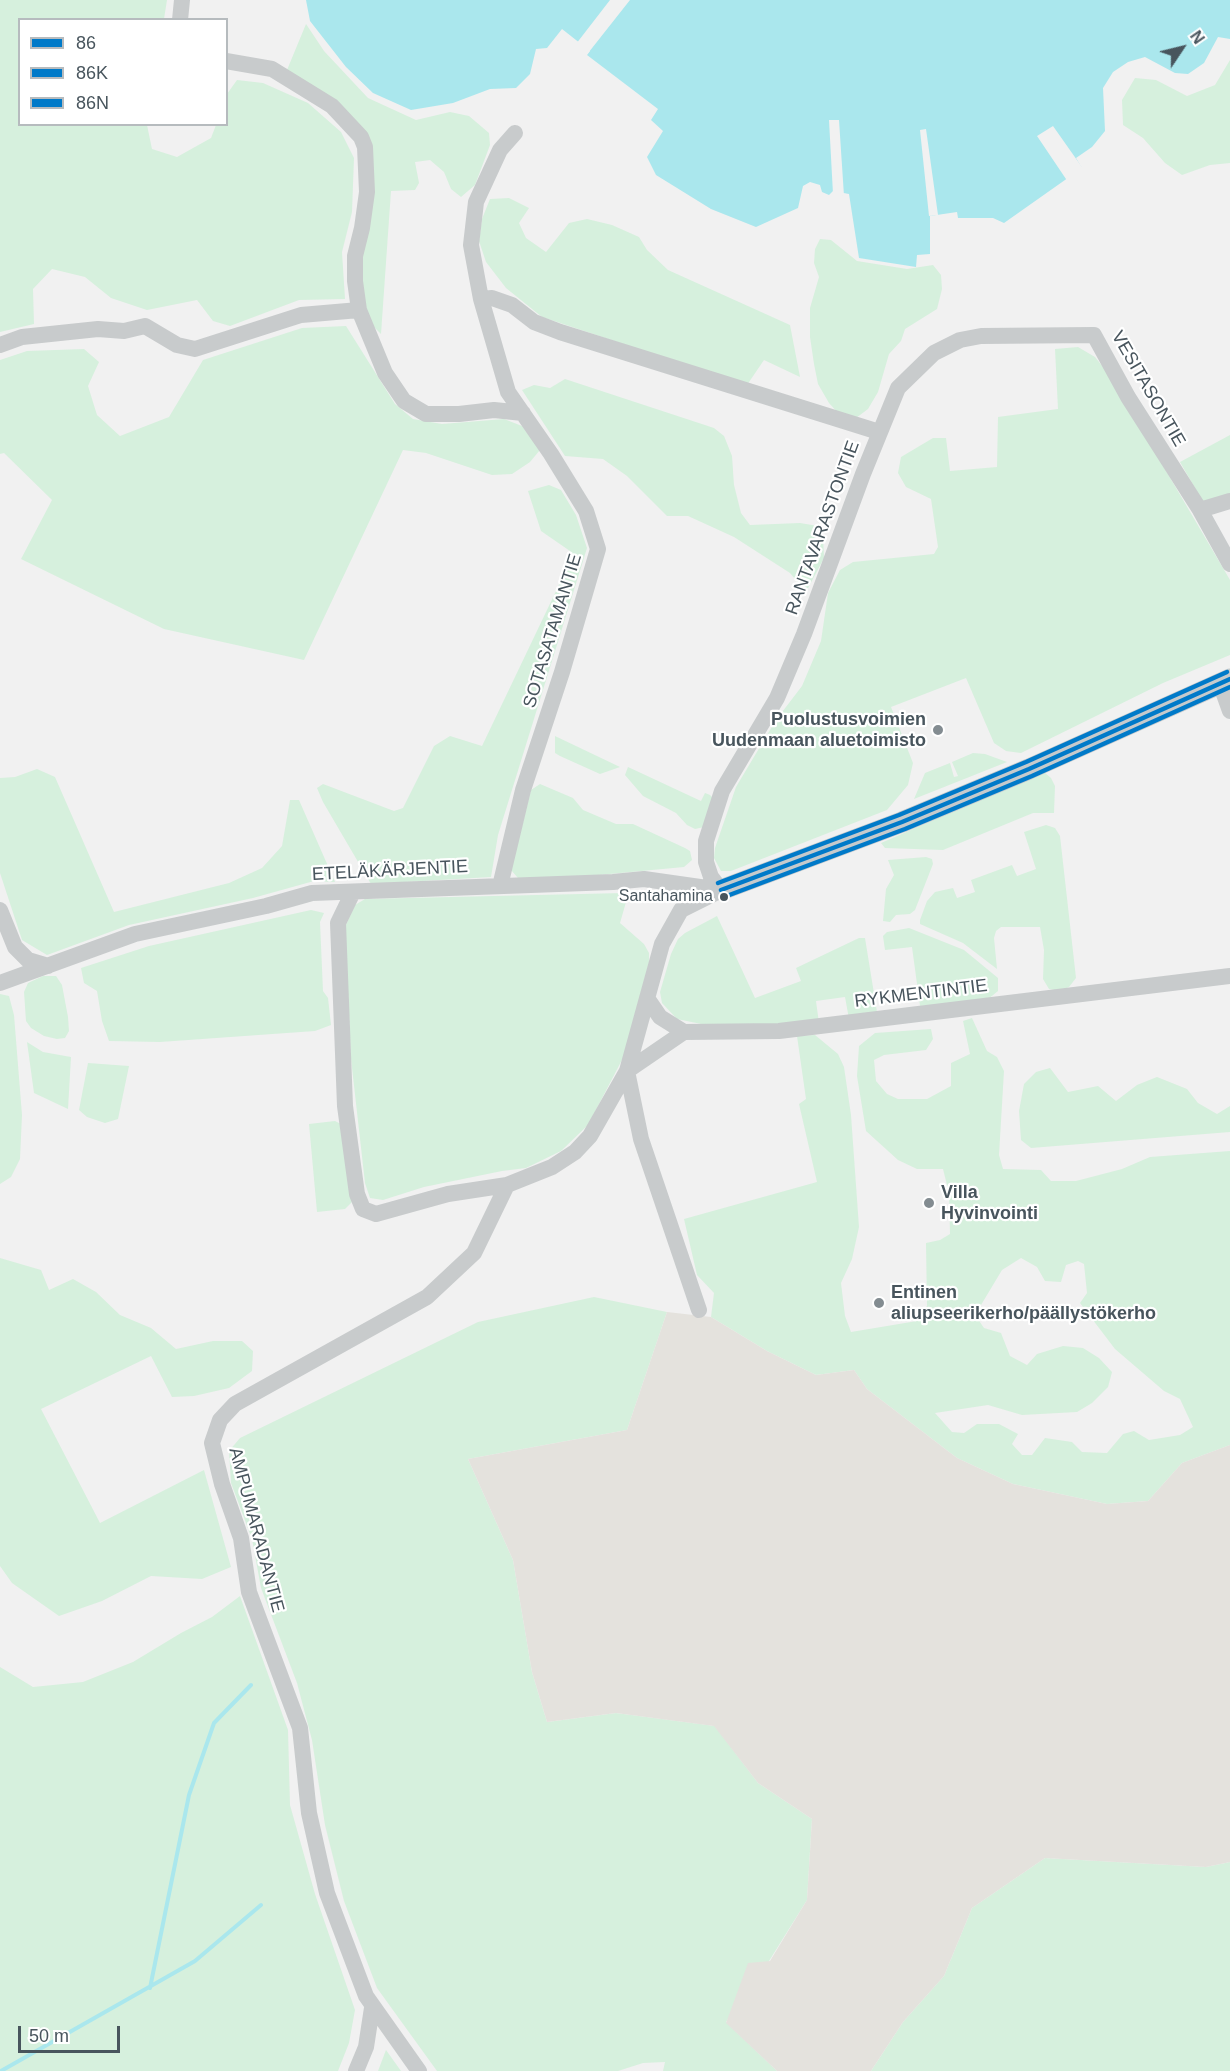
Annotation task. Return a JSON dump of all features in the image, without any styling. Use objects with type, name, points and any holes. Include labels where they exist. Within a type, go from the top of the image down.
[{"type":"main road","points":[[721,891],[1007,778],[1225,681]]},
{"type":"street","points":[[180,18],[182,0]]},
{"type":"street","points":[[228,61],[272,69],[332,106],[361,137],[365,147],[367,192],[355,256],[359,310],[386,374],[404,401],[426,414],[459,414],[494,410],[523,413]]},
{"type":"street","name":"SOTASATAMANTIE","points":[[500,886],[523,790],[562,672],[598,549],[586,511],[508,392],[481,299],[471,245],[476,202],[500,150],[515,133]]},
{"type":"street","name":"RANTAVARASTONTIE","points":[[481,299],[492,298],[512,304],[534,322],[560,332],[879,432],[800,645],[777,698],[723,791],[706,841],[706,861],[711,877],[721,891]]},
{"type":"street","points":[[0,345],[22,337],[98,329],[124,331],[145,326],[177,345],[195,349],[301,315],[359,310]]},
{"type":"street","name":"VESITASONTIE","points":[[879,432],[898,388],[934,353],[960,340],[981,336],[1094,335],[1128,397],[1200,510],[1230,564]]},
{"type":"street","points":[[1200,510],[1230,501]]},
{"type":"street","points":[[1225,681],[1230,711]]},
{"type":"street","name":"ETELÄKÄRJENTIE","points":[[0,982],[135,934],[266,906],[312,893],[644,879],[721,891]]},
{"type":"street","points":[[353,892],[338,923],[345,1106],[357,1194],[363,1209],[376,1214],[448,1194],[507,1185],[552,1167],[574,1152],[590,1136],[627,1071],[662,945],[681,910],[721,891]]},
{"type":"street","points":[[0,910],[15,947],[28,960],[48,966]]},
{"type":"street","name":"RYKMENTINTIE","points":[[684,1032],[778,1031],[1230,976]]},
{"type":"street","points":[[627,1071],[684,1032],[660,1017],[647,998]]},
{"type":"street","points":[[627,1071],[641,1139],[699,1310]]},
{"type":"street","name":"AMPUMARADANTIE","points":[[419,2071],[372,2008],[327,1893],[309,1813],[300,1728],[249,1592],[240,1538],[222,1484],[212,1443],[220,1420],[235,1404],[427,1297],[474,1252],[507,1185]]},
{"type":"street","points":[[356,2071],[366,2047],[372,2008]]},
{"type":"green space","points":[[0,0],[167,0],[164,18],[18,18],[18,126],[147,126],[152,149],[177,157],[211,138],[216,126],[228,126],[228,93],[237,80],[263,83],[308,103],[341,132],[354,158],[352,212],[342,252],[345,299],[299,300],[230,326],[213,321],[197,300],[147,310],[111,298],[85,277],[52,269],[33,289],[34,324],[0,332]]},
{"type":"green space","points":[[306,24],[324,51],[368,98],[416,120],[450,112],[469,116],[489,133],[490,145],[475,185],[461,197],[451,189],[444,172],[430,160],[415,162],[419,183],[415,190],[391,191],[381,334],[373,326],[363,299],[360,268],[373,184],[338,101],[287,70]]},
{"type":"green space","points":[[1230,60],[1230,163],[1210,165],[1182,175],[1165,163],[1143,138],[1123,125],[1122,100],[1135,78],[1156,80],[1187,96],[1215,85]]},
{"type":"green space","points":[[509,198],[529,208],[519,223],[526,238],[546,252],[569,223],[587,219],[612,225],[639,237],[647,250],[668,270],[790,325],[800,377],[764,360],[747,385],[542,317],[506,288],[486,262],[479,241],[482,219],[490,199]]},
{"type":"green space","points":[[820,239],[831,240],[857,261],[907,269],[933,265],[941,275],[942,289],[937,309],[905,329],[901,341],[889,354],[878,392],[868,409],[856,418],[838,413],[818,384],[810,337],[810,308],[819,277],[814,263],[815,249]]},
{"type":"green space","points":[[346,326],[395,404],[413,419],[442,424],[504,419],[522,426],[540,450],[530,462],[512,474],[492,475],[426,453],[403,450],[304,660],[164,629],[21,559],[52,500],[4,453],[0,454],[0,360],[27,351],[84,349],[99,362],[88,386],[97,415],[120,436],[169,417],[203,360],[302,328]]},
{"type":"green space","points":[[1078,347],[1095,357],[1111,377],[1230,580],[1230,655],[1163,683],[1021,753],[1006,751],[994,743],[966,678],[891,707],[913,763],[908,785],[887,810],[731,871],[721,871],[714,858],[715,848],[736,787],[776,720],[802,686],[821,641],[828,593],[840,570],[853,562],[934,554],[938,547],[931,499],[906,487],[898,473],[901,457],[933,438],[946,438],[950,471],[997,467],[998,417],[1058,409],[1055,349]]},
{"type":"green space","points":[[565,379],[714,428],[724,436],[732,456],[734,485],[741,513],[750,525],[800,523],[818,526],[823,537],[824,558],[806,592],[790,573],[734,537],[688,516],[667,516],[627,476],[603,459],[565,456],[522,390],[534,385],[550,388]]},
{"type":"green space","points":[[1230,435],[1230,495],[1203,502],[1180,462]]},
{"type":"green space","points":[[549,485],[561,490],[576,515],[587,548],[498,835],[491,877],[371,884],[317,788],[323,784],[394,811],[403,808],[434,746],[450,736],[482,746],[568,566],[570,551],[541,531],[528,491]]},
{"type":"green space","points":[[555,736],[620,767],[600,774],[560,756],[555,753]]},
{"type":"green space","points":[[973,753],[985,754],[1007,762],[914,799],[925,773],[950,763],[954,777],[958,776],[952,762]]},
{"type":"green space","points":[[628,767],[701,801],[705,793],[710,795],[713,798],[704,827],[695,829],[687,825],[676,813],[643,796],[625,775]]},
{"type":"green space","points":[[37,769],[55,777],[114,912],[229,883],[262,868],[282,846],[290,800],[299,800],[335,882],[314,881],[253,898],[129,925],[47,955],[22,940],[0,873],[0,778],[15,777]]},
{"type":"green space","points":[[1044,772],[1055,786],[1054,813],[1033,813],[943,850],[885,848],[881,843]]},
{"type":"green space","points":[[540,784],[573,798],[583,810],[616,824],[633,824],[685,848],[690,851],[692,860],[684,867],[567,878],[518,878],[511,870],[531,790]]},
{"type":"green space","points":[[1046,825],[1055,828],[1060,836],[1076,978],[1069,987],[1060,991],[1049,989],[1043,979],[1044,950],[1040,927],[1001,927],[996,931],[994,938],[997,969],[963,943],[920,924],[927,901],[935,892],[953,888],[957,898],[975,892],[971,880],[1012,865],[1017,876],[1036,869],[1024,832]]},
{"type":"green space","points":[[926,857],[932,859],[933,864],[915,910],[910,914],[896,915],[890,922],[883,921],[886,889],[894,875],[888,860]]},
{"type":"green space","points":[[624,893],[628,895],[620,923],[644,944],[649,953],[649,963],[623,1058],[588,1125],[561,1151],[526,1168],[424,1187],[383,1200],[370,1198],[365,1183],[351,1059],[345,927],[355,905],[365,899]]},
{"type":"green space","points":[[311,910],[324,913],[320,922],[323,991],[328,998],[331,1025],[315,1031],[160,1042],[109,1041],[102,1021],[97,991],[84,983],[81,968],[149,946]]},
{"type":"green space","points":[[717,916],[755,998],[801,981],[796,968],[859,938],[865,938],[877,1012],[849,1019],[845,997],[816,1001],[819,1023],[711,1026],[677,1019],[662,1003],[660,992],[671,954],[678,939],[685,933]]},
{"type":"green space","points":[[909,928],[964,950],[998,978],[998,991],[987,1000],[920,1006],[912,947],[885,950],[883,936],[887,932]]},
{"type":"green space","points":[[43,976],[56,976],[62,985],[69,1031],[65,1038],[44,1036],[31,1028],[26,1021],[24,992],[28,983]]},
{"type":"green space","points":[[0,994],[9,996],[14,1015],[22,1115],[20,1159],[11,1177],[0,1184]]},
{"type":"green space","points":[[972,1018],[987,1051],[997,1057],[1004,1071],[999,1155],[1003,1169],[1041,1170],[1051,1181],[1076,1181],[1122,1169],[1150,1157],[1230,1151],[1230,1445],[1182,1463],[1148,1501],[1107,1504],[1013,1484],[957,1458],[867,1389],[854,1370],[816,1375],[767,1351],[711,1317],[714,1293],[697,1275],[684,1219],[817,1182],[799,1104],[806,1099],[797,1036],[815,1035],[838,1054],[844,1067],[851,1115],[859,1227],[852,1259],[841,1283],[845,1316],[851,1332],[917,1321],[927,1306],[926,1243],[940,1240],[950,1234],[949,1193],[943,1169],[917,1169],[898,1160],[866,1131],[857,1076],[859,1046],[875,1033],[931,1029],[933,1039],[926,1050],[884,1055],[874,1060],[876,1081],[887,1094],[898,1099],[927,1099],[951,1086],[951,1063],[970,1054],[963,1021]],"holes":[[[1021,1258],[1037,1267],[1045,1281],[1061,1282],[1066,1265],[1078,1261],[1084,1264],[1087,1293],[1080,1303],[1115,1349],[1164,1391],[1180,1399],[1193,1427],[1180,1435],[1149,1440],[1134,1431],[1123,1434],[1107,1453],[1082,1452],[1072,1442],[1045,1438],[1032,1455],[1022,1455],[1012,1444],[1018,1434],[999,1424],[977,1424],[964,1433],[952,1432],[935,1413],[988,1405],[1022,1415],[1077,1412],[1092,1403],[1108,1387],[1112,1372],[1099,1358],[1083,1348],[1063,1346],[1037,1354],[1027,1365],[1010,1356],[1001,1333],[984,1328],[975,1315],[1002,1270]]]},
{"type":"green space","points":[[27,1042],[43,1052],[71,1057],[68,1109],[34,1093]]},
{"type":"green space","points":[[88,1063],[129,1066],[118,1119],[105,1123],[87,1117],[79,1110]]},
{"type":"green space","points":[[1050,1068],[1068,1092],[1098,1086],[1116,1101],[1137,1085],[1157,1077],[1187,1089],[1198,1103],[1217,1114],[1230,1106],[1230,1132],[1031,1148],[1021,1140],[1019,1111],[1024,1084],[1036,1072]]},
{"type":"green space","points":[[335,1121],[341,1124],[353,1201],[345,1209],[317,1212],[309,1124]]},
{"type":"green space","points":[[0,1258],[41,1270],[49,1290],[73,1279],[96,1292],[120,1315],[151,1328],[176,1349],[213,1341],[242,1341],[253,1351],[252,1371],[229,1388],[194,1396],[172,1397],[151,1356],[41,1409],[100,1523],[204,1470],[231,1567],[202,1579],[151,1576],[102,1601],[59,1616],[12,1583],[0,1566]]},
{"type":"green space","points":[[594,1297],[667,1312],[627,1430],[468,1459],[513,1560],[532,1672],[547,1722],[616,1713],[715,1726],[758,1783],[812,1819],[807,1900],[769,1961],[726,2022],[777,2071],[663,2071],[665,2062],[643,2063],[618,2071],[437,2071],[377,1988],[344,1901],[325,1825],[312,1740],[297,1683],[261,1588],[252,1539],[231,1483],[229,1451],[240,1438],[478,1322]]},
{"type":"green space","points":[[240,1596],[288,1730],[290,1805],[315,1894],[355,2010],[349,2043],[338,2071],[0,2071],[0,1667],[33,1687],[83,1682],[133,1662],[212,1617]]},
{"type":"green space","points":[[1045,1858],[1206,1867],[1230,1862],[1230,2071],[871,2071],[903,2022],[944,1976],[972,1908]]},
{"type":"green space","points":[[386,2050],[401,2071],[378,2071]]},
{"type":"sand","points":[[667,1312],[711,1317],[767,1351],[816,1375],[854,1370],[867,1389],[957,1458],[1013,1484],[1107,1504],[1148,1501],[1182,1463],[1230,1445],[1230,1862],[1206,1867],[1045,1858],[972,1908],[944,1976],[903,2022],[871,2071],[777,2071],[726,2023],[748,1963],[770,1961],[807,1900],[812,1819],[758,1783],[714,1726],[616,1713],[547,1722],[532,1672],[513,1560],[468,1459],[627,1430]]},
{"type":"water","points":[[306,0],[1230,0],[1230,39],[1218,37],[1204,63],[1188,74],[1175,73],[1145,57],[1128,62],[1113,72],[1103,88],[1105,131],[1092,147],[1076,158],[1082,168],[1004,223],[993,218],[958,218],[957,212],[930,216],[930,254],[917,255],[916,267],[859,258],[849,194],[833,191],[829,195],[822,192],[820,185],[810,182],[803,186],[798,208],[756,227],[711,209],[656,175],[647,157],[663,131],[651,120],[658,109],[587,55],[590,51],[562,29],[547,48],[536,49],[530,74],[516,88],[490,89],[453,103],[411,110],[373,93],[346,67],[310,21]]},
{"type":"pier","points":[[610,0],[630,0],[585,57],[586,52],[576,44]]},
{"type":"pier","points":[[829,120],[839,120],[844,196],[833,194]]},
{"type":"pier","points":[[1053,126],[1084,170],[1068,182],[1037,136]]},
{"type":"pier","points":[[926,129],[938,215],[929,216],[920,130]]},
{"type":"waterway","points":[[150,1988],[189,1795],[214,1723],[251,1685]]},
{"type":"waterway","points":[[1,2071],[195,1961],[261,1905]]},
{"type":"transit line","name":"86N","points":[[718,883],[899,815],[1026,762],[1227,672]]},
{"type":"transit line","name":"86","points":[[721,890],[902,822],[1029,769],[1230,679]]},
{"type":"transit line","name":"86K","points":[[724,897],[905,829],[1032,776],[1230,687]]},
{"type":"place","name":"Puolustusvoimien Uudenmaan aluetoimisto","points":[[938,730]]},
{"type":"place","name":"Santahamina","points":[[724,897]]},
{"type":"place","name":"Villa Hyvinvointi","points":[[929,1203]]},
{"type":"place","name":"Entinen aliupseerikerho/päällystökerho","points":[[879,1303]]}]
